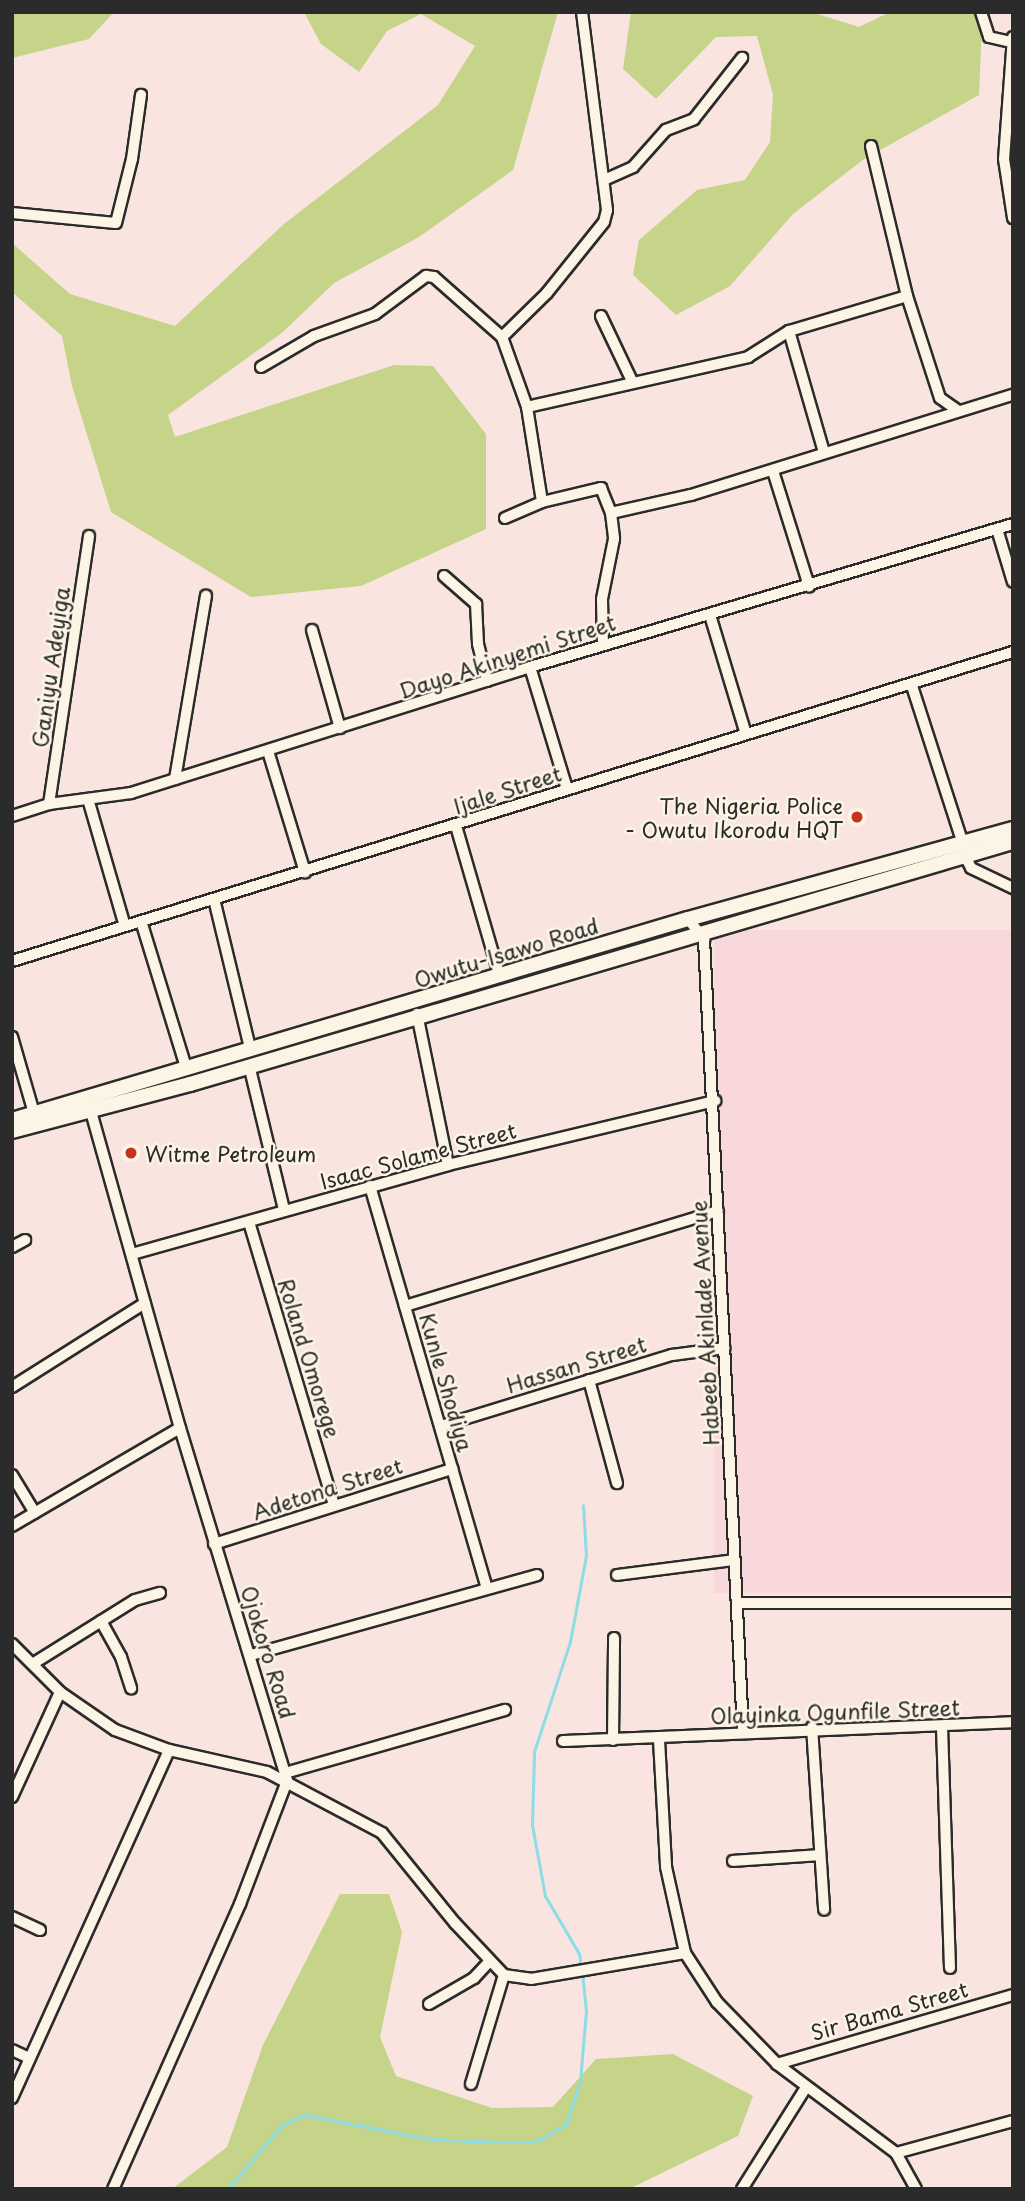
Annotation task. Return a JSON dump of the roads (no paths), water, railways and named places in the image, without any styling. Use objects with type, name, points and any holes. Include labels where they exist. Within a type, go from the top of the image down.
[{"type":"street","points":[[502,337],[598,233],[607,210],[582,12]]},
{"type":"street","points":[[981,12],[989,37],[1011,40],[1009,141],[1004,181],[1013,218]]},
{"type":"street","points":[[604,180],[633,167],[666,130],[694,119],[742,58]]},
{"type":"street","points":[[12,212],[116,223],[132,159],[141,95]]},
{"type":"street","points":[[871,146],[907,296],[940,398],[957,410]]},
{"type":"street","points":[[261,367],[314,335],[375,314],[426,276],[434,277],[502,337],[527,407],[542,502]]},
{"type":"street","points":[[527,407],[748,357],[789,331],[907,296]]},
{"type":"street","points":[[601,316],[633,383]]},
{"type":"street","points":[[789,331],[824,452]]},
{"type":"street","points":[[611,513],[774,471],[824,452],[1013,395]]},
{"type":"street","points":[[774,471],[809,586]]},
{"type":"street","points":[[505,518],[542,502],[601,488],[611,513],[614,539],[602,599],[603,645]]},
{"type":"street","name":"Dayo Akinyemi Street","points":[[12,816],[49,804],[121,796],[530,667],[1013,524]]},
{"type":"street","points":[[998,529],[1013,582]]},
{"type":"street","name":"Ganiyu Adeyiga","points":[[49,804],[89,536]]},
{"type":"street","points":[[444,576],[477,604],[478,643],[487,681]]},
{"type":"street","points":[[175,779],[206,596]]},
{"type":"street","points":[[710,615],[746,734]]},
{"type":"street","points":[[312,630],[340,728]]},
{"type":"street","name":"Ijale Street","points":[[12,961],[1013,652]]},
{"type":"street","points":[[530,667],[567,789]]},
{"type":"street","points":[[912,685],[971,868],[1013,888]]},
{"type":"street","points":[[268,751],[305,872]]},
{"type":"street","points":[[88,799],[125,926]]},
{"type":"street","points":[[456,826],[499,974]]},
{"type":"street","name":"Owutu-Isawo Road","points":[[12,1131],[249,1065],[699,933],[964,850],[1013,829]]},
{"type":"street","name":"Owutu-Isawo Road","points":[[12,1119],[688,919],[964,850],[1013,842]]},
{"type":"street","points":[[214,899],[250,1048]]},
{"type":"street","name":"Habeeb Akinlade Avenue","points":[[688,919],[704,939],[715,1101],[743,1730]]},
{"type":"street","points":[[141,921],[186,1067]]},
{"type":"street","points":[[416,1014],[448,1166]]},
{"type":"street","points":[[12,1037],[34,1114]]},
{"type":"street","points":[[249,1065],[284,1210]]},
{"type":"street","name":"Isaac Solame Street","points":[[132,1254],[370,1186],[715,1101]]},
{"type":"street","name":"Ojokoro Road","points":[[90,1108],[214,1544],[251,1654],[286,1777]]},
{"type":"street","name":"Kunle Shodiya","points":[[370,1186],[487,1588]]},
{"type":"street","points":[[405,1306],[718,1211]]},
{"type":"street","name":"Roland Omorege","points":[[249,1222],[334,1505]]},
{"type":"street","points":[[12,1247],[24,1240]]},
{"type":"street","points":[[12,1387],[145,1303]]},
{"type":"street","name":"Hassan Street","points":[[441,1426],[672,1355],[724,1348]]},
{"type":"street","points":[[589,1380],[617,1483]]},
{"type":"street","points":[[12,1526],[180,1427]]},
{"type":"street","name":"Adetona Street","points":[[214,1544],[452,1469]]},
{"type":"street","points":[[12,1475],[35,1513]]},
{"type":"street","points":[[617,1575],[734,1560]]},
{"type":"street","points":[[251,1654],[537,1575]]},
{"type":"street","points":[[34,1663],[135,1600],[160,1593]]},
{"type":"street","points":[[737,1603],[1013,1603]]},
{"type":"street","points":[[101,1621],[121,1657],[131,1688]]},
{"type":"street","points":[[613,1740],[614,1638]]},
{"type":"street","points":[[12,1644],[61,1692],[115,1730],[169,1750],[257,1768],[286,1777],[382,1833],[489,1962],[504,1975],[531,1979],[589,1972],[685,1953]]},
{"type":"street","points":[[12,1797],[61,1692]]},
{"type":"street","points":[[286,1777],[505,1710]]},
{"type":"street","name":"Olayinka Ogunfile Street","points":[[563,1741],[659,1740],[743,1730],[812,1727],[942,1727],[1013,1722]]},
{"type":"street","points":[[812,1727],[824,1910]]},
{"type":"street","points":[[942,1727],[950,1968]]},
{"type":"street","points":[[659,1740],[666,1867],[685,1953],[717,2002],[777,2064],[805,2089],[896,2153],[916,2189]]},
{"type":"street","points":[[12,2098],[169,1750]]},
{"type":"street","points":[[114,2189],[240,1904],[286,1777]]},
{"type":"street","points":[[733,1861],[820,1855]]},
{"type":"street","points":[[12,1917],[40,1930]]},
{"type":"street","points":[[429,2004],[474,1978],[489,1962]]},
{"type":"street","points":[[471,2084],[504,1975]]},
{"type":"street","name":"Sir Bama Street","points":[[777,2064],[1013,1995]]},
{"type":"street","points":[[12,2050],[29,2058]]},
{"type":"street","points":[[742,2189],[805,2089]]},
{"type":"street","points":[[896,2153],[1013,2121]]},
{"type":"waterway","points":[[581,1968],[579,1954],[545,1896],[532,1825],[534,1752],[570,1642],[586,1556],[583,1506]]},
{"type":"waterway","points":[[228,2189],[282,2125],[306,2115],[430,2139],[497,2142],[535,2142],[566,2125],[580,2082],[586,2011],[582,1974]]},
{"type":"place","name":"The Nigeria Police - Owutu Ikorodu HQT","points":[[857,817]]},
{"type":"place","name":"Witme Petroleum","points":[[131,1153]]}]
